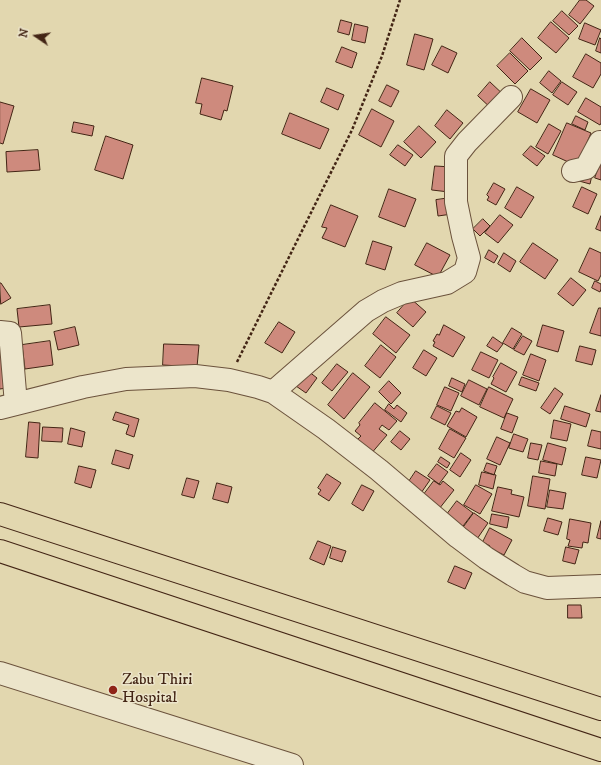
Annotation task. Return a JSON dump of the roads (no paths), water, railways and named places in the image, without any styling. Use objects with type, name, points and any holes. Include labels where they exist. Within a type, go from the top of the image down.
[{"type":"main road","points":[[0,514],[601,709]]},
{"type":"main road","points":[[0,551],[601,750]]},
{"type":"street","points":[[273,392],[366,311],[383,301],[402,293],[447,283],[465,272],[469,258],[456,202],[456,156],[467,142],[511,97]]},
{"type":"street","points":[[573,171],[586,168],[601,142]]},
{"type":"street","points":[[0,332],[10,333],[8,406],[83,387],[126,379],[195,376],[229,380],[258,387],[273,392],[326,429],[379,470],[458,538],[486,558],[525,582],[547,588],[601,586]]},
{"type":"street","points":[[0,673],[292,765]]},
{"type":"place","name":"Zabu Thiri Hospital","points":[[113,690]]}]
